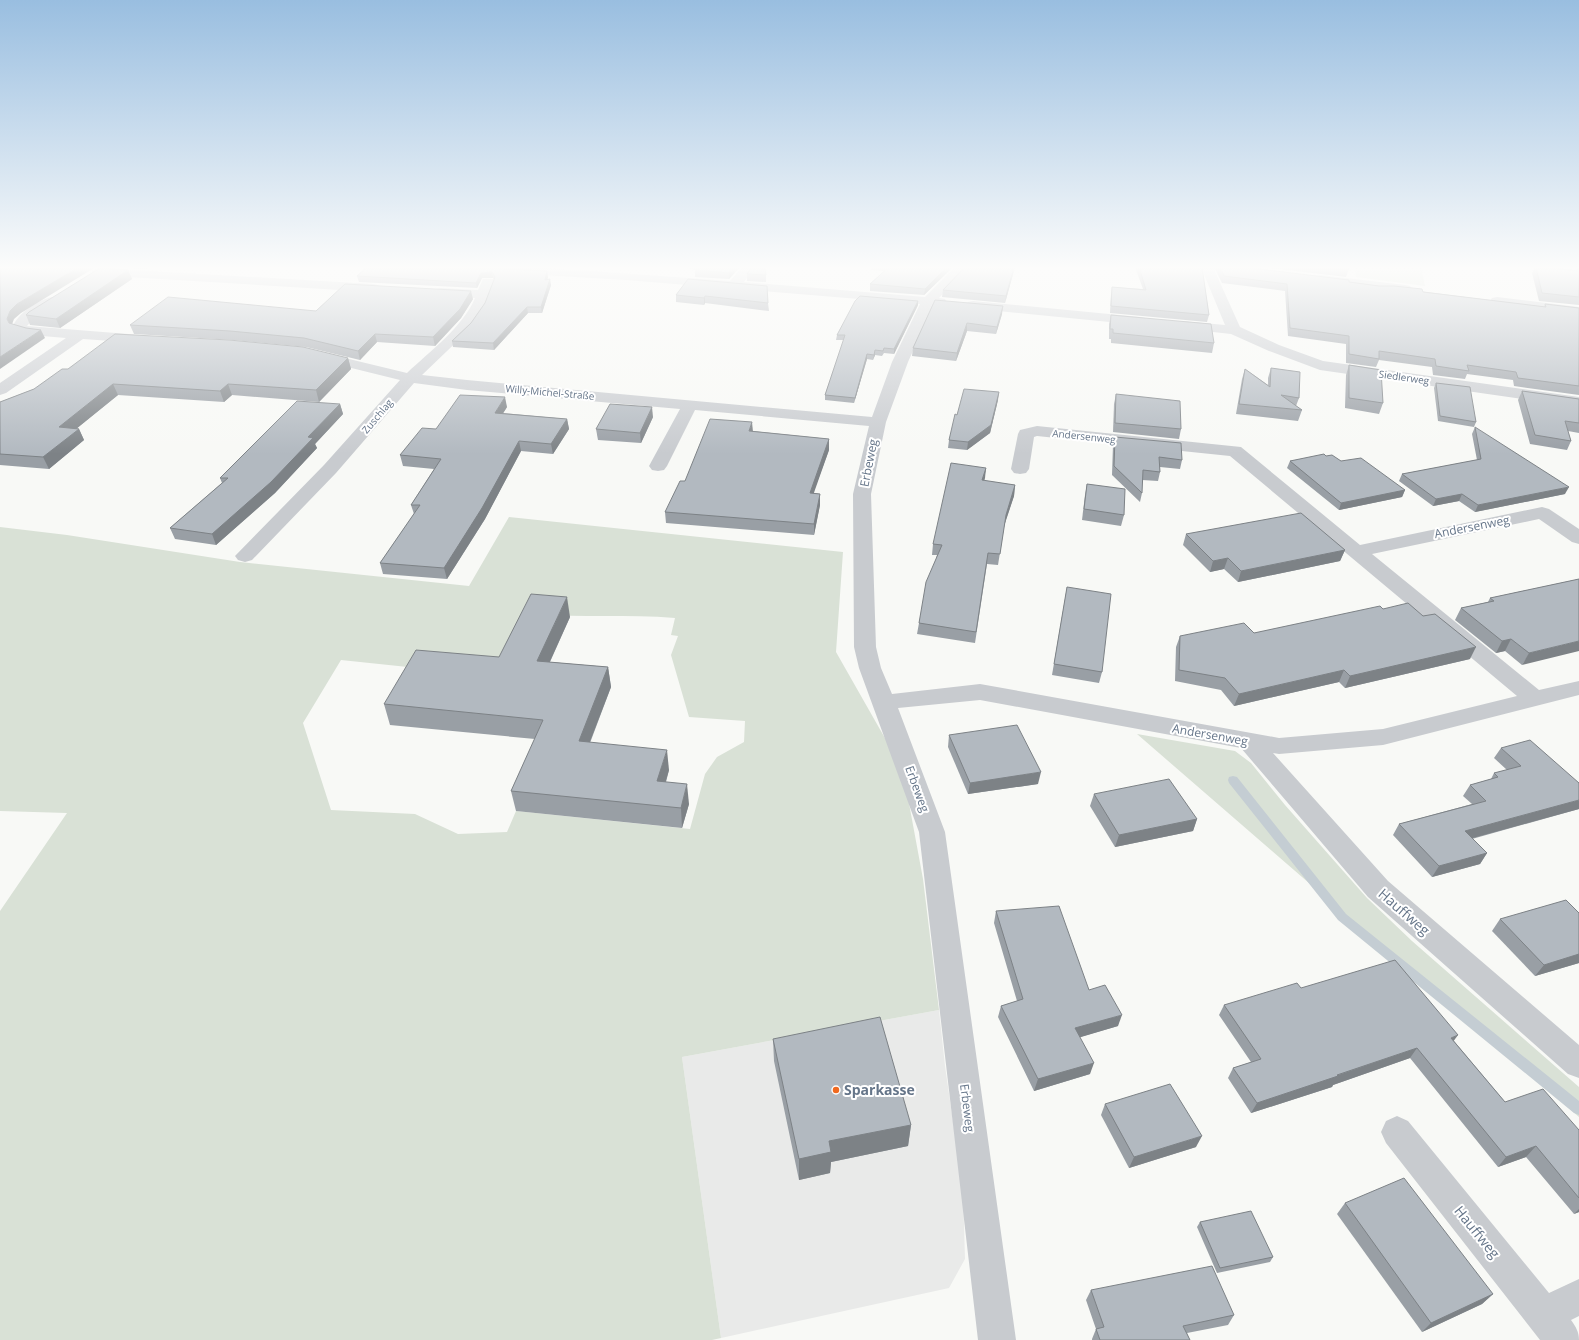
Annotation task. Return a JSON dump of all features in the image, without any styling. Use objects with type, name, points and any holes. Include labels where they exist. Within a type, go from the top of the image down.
[{"type":"street","points":[[25,330],[78,336],[151,340]]},
{"type":"street","name":"Zuschlag","points":[[245,556],[330,469],[410,378],[461,330]]},
{"type":"street","name":"Erbeweg","points":[[915,330],[900,362],[878,422],[862,494],[865,639],[870,668],[932,832],[996,1340]]},
{"type":"street","name":"Siedlerweg","points":[[1229,330],[1234,330],[1274,348],[1320,365],[1579,402]]},
{"type":"street","points":[[0,390],[78,336]]},
{"type":"street","name":"Willy-Michel-Straße","points":[[306,352],[410,378],[467,385],[878,422]]},
{"type":"street","points":[[658,466],[690,405]]},
{"type":"street","name":"Andersenweg","points":[[1020,469],[1026,434],[1037,431],[1235,451],[1358,551],[1535,699]]},
{"type":"street","name":"Andersenweg","points":[[1358,551],[1542,513],[1579,538]]},
{"type":"street","name":"Andersenweg","points":[[884,702],[980,692],[1249,742],[1279,746],[1383,737],[1579,688]]},
{"type":"street","name":"Hauffweg","points":[[1249,742],[1378,889],[1579,1064]]},
{"type":"street","name":"Hauffweg","points":[[1397,1132],[1553,1327],[1579,1297]]},
{"type":"shaded area","points":[[509,517],[843,552],[836,652],[890,747],[908,798],[923,879],[939,1010],[682,1057],[721,1338],[712,1340],[0,1340],[0,911],[67,813],[0,811],[0,527],[67,535],[240,562],[469,586]],"holes":[[[535,614],[675,618],[671,635],[678,636],[671,655],[689,717],[745,721],[744,742],[717,757],[705,774],[690,829],[516,811],[507,832],[458,834],[415,814],[331,810],[303,723],[341,660],[503,677]]]},
{"type":"shaded area","points":[[1137,734],[1235,751],[1251,763],[1285,805],[1367,898],[1412,941],[1579,1087],[1579,1117]]},
{"type":"shaded area","points":[[939,1010],[945,1066],[963,1191],[965,1259],[949,1288],[721,1338],[682,1057]]},
{"type":"building","points":[[0,330],[41,330],[0,357]]},
{"type":"building","points":[[206,330],[440,330],[433,337],[375,334],[358,351],[304,338]]},
{"type":"building","points":[[464,330],[506,330],[493,343],[452,341]]},
{"type":"building","points":[[840,330],[904,330],[894,349],[884,348],[883,351],[875,350],[874,355],[867,354],[855,398],[825,395],[845,335],[837,335]]},
{"type":"building","points":[[921,330],[965,330],[957,353],[913,348]]},
{"type":"building","points":[[1113,330],[1212,330],[1214,343],[1113,333]]},
{"type":"building","points":[[1301,330],[1579,330],[1579,386],[1518,378],[1516,372],[1467,365],[1469,371],[1436,366],[1435,359],[1379,351],[1379,359],[1349,354],[1349,336]]},
{"type":"building","points":[[115,334],[229,340],[303,347],[348,358],[316,390],[228,384],[220,391],[113,384],[59,427],[79,429],[43,457],[0,454],[0,402],[34,389],[62,369],[68,369]]},
{"type":"building","points":[[1349,365],[1381,370],[1383,403],[1349,398]]},
{"type":"building","points":[[1271,368],[1300,372],[1299,398],[1281,395],[1302,410],[1239,404],[1245,369],[1270,387]]},
{"type":"building","points":[[1436,383],[1470,387],[1476,422],[1440,416]]},
{"type":"building","points":[[964,389],[999,392],[991,425],[968,442],[949,440],[955,414],[957,415]]},
{"type":"building","points":[[1522,391],[1579,399],[1579,423],[1565,421],[1571,441],[1535,435]]},
{"type":"building","points":[[1116,394],[1180,401],[1181,429],[1115,423]]},
{"type":"building","points":[[460,395],[505,397],[495,413],[567,419],[551,444],[519,441],[482,508],[444,568],[380,563],[420,505],[411,505],[441,459],[400,455],[422,428],[436,429]]},
{"type":"building","points":[[297,401],[340,404],[308,437],[313,438],[271,482],[212,534],[170,528],[228,478],[220,478]]},
{"type":"building","points":[[610,404],[652,407],[640,433],[596,429]]},
{"type":"building","points":[[710,419],[752,422],[749,431],[829,439],[810,493],[820,494],[814,524],[665,512],[680,481],[685,481]]},
{"type":"building","points":[[1475,427],[1569,487],[1478,505],[1462,494],[1436,499],[1402,474],[1481,459]]},
{"type":"building","points":[[1115,437],[1181,443],[1182,460],[1159,457],[1160,472],[1143,470],[1142,493],[1114,466]]},
{"type":"building","points":[[1324,454],[1326,456],[1332,455],[1341,461],[1361,458],[1405,490],[1341,503],[1290,461]]},
{"type":"building","points":[[951,463],[986,468],[982,480],[1015,485],[1006,515],[1000,554],[988,553],[976,632],[919,623],[926,582],[942,545],[933,544]]},
{"type":"building","points":[[1087,484],[1125,489],[1124,515],[1084,509]]},
{"type":"building","points":[[1301,513],[1345,550],[1241,571],[1228,558],[1213,561],[1186,534]]},
{"type":"building","points":[[1579,579],[1579,641],[1529,653],[1511,639],[1502,641],[1461,608],[1494,601],[1490,598]]},
{"type":"building","points":[[1067,587],[1111,594],[1102,672],[1054,664]]},
{"type":"building","points":[[531,594],[567,597],[537,661],[608,667],[579,741],[667,750],[657,781],[687,784],[681,808],[511,791],[543,720],[384,704],[416,650],[499,657]]},
{"type":"building","points":[[1408,603],[1423,616],[1435,614],[1476,647],[1350,676],[1344,670],[1239,694],[1225,678],[1179,670],[1180,636],[1244,623],[1254,633],[1380,606],[1383,609]]},
{"type":"building","points":[[1017,725],[1041,772],[970,783],[949,735]]},
{"type":"building","points":[[1530,740],[1579,783],[1579,800],[1465,831],[1487,853],[1439,866],[1399,824],[1486,801],[1470,785],[1498,777],[1494,773],[1521,766],[1501,748]]},
{"type":"building","points":[[1169,779],[1197,819],[1119,835],[1094,794]]},
{"type":"building","points":[[1566,900],[1579,913],[1579,954],[1544,965],[1500,919]]},
{"type":"building","points":[[1059,906],[1089,990],[1105,985],[1122,1015],[1075,1028],[1094,1063],[1038,1079],[1001,1006],[1023,999],[996,911]]},
{"type":"building","points":[[1395,960],[1458,1035],[1451,1038],[1505,1102],[1543,1089],[1579,1130],[1579,1198],[1536,1146],[1506,1157],[1417,1048],[1257,1103],[1233,1068],[1261,1059],[1224,1005],[1297,983],[1301,988]]},
{"type":"building","name":"Sparkasse","points":[[880,1017],[911,1125],[829,1141],[831,1152],[799,1159],[773,1039]]},
{"type":"building","points":[[1170,1084],[1202,1136],[1134,1157],[1105,1104]]},
{"type":"building","points":[[1404,1178],[1493,1294],[1431,1323],[1345,1203]]},
{"type":"building","points":[[1251,1211],[1273,1257],[1220,1268],[1200,1222]]},
{"type":"building","points":[[1212,1266],[1234,1315],[1183,1326],[1190,1340],[1100,1340],[1096,1329],[1104,1327],[1091,1290]]},
{"type":"waterway","points":[[1233,780],[1342,917],[1579,1109]]},
{"type":"place","name":"Sparkasse","points":[[836,1090]]}]
